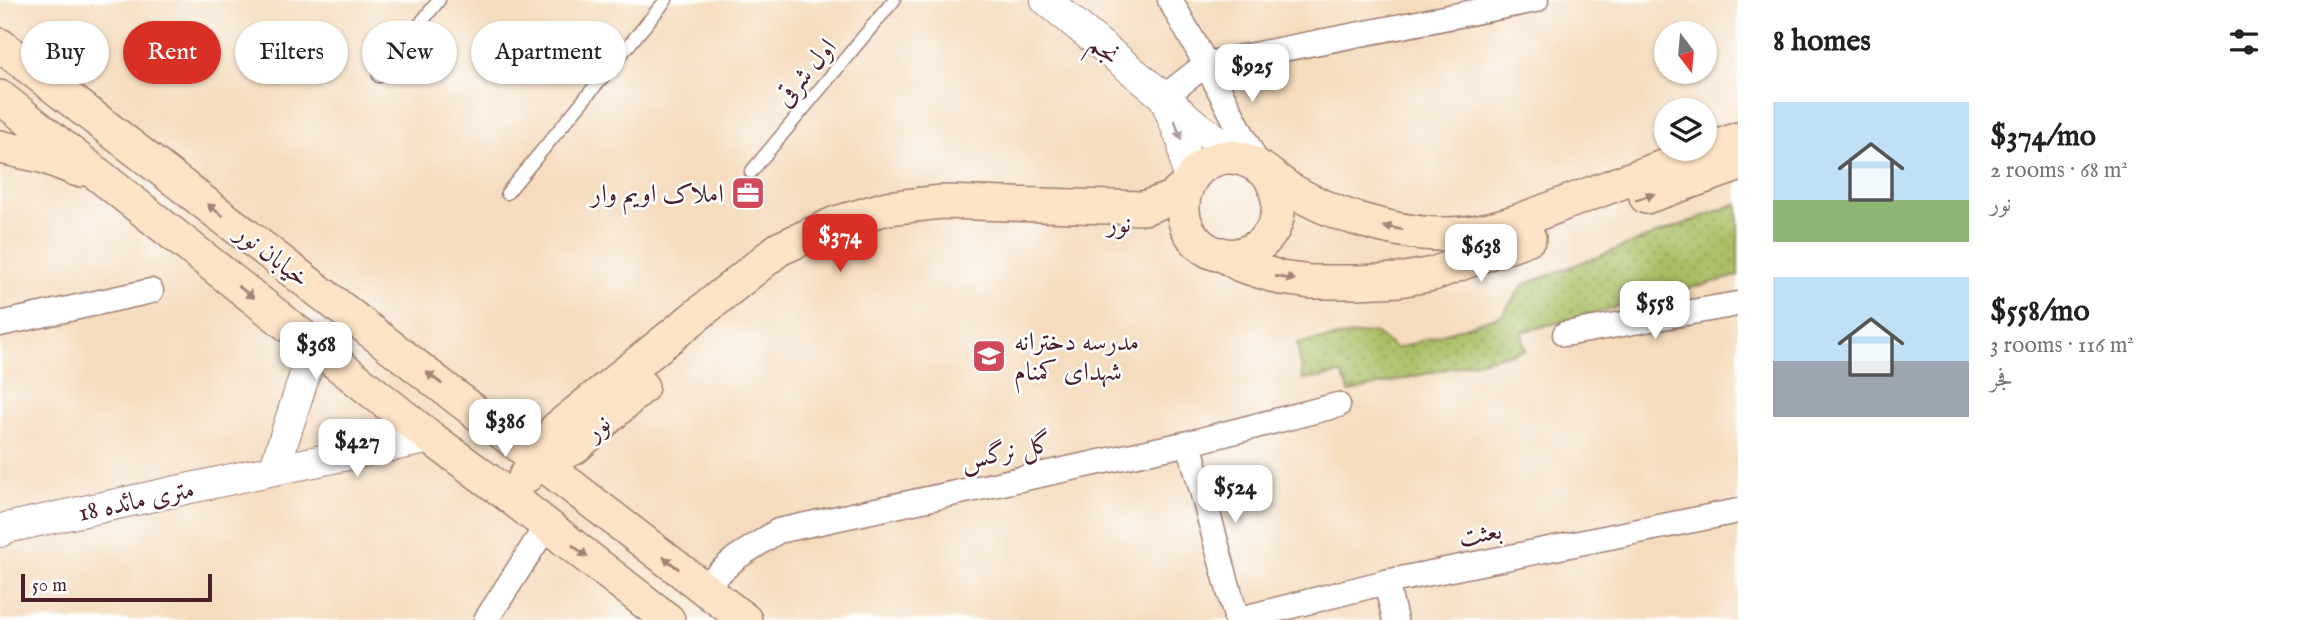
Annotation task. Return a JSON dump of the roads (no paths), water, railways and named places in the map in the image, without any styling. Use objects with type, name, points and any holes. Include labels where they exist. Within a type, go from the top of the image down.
[{"type":"main road","name":"خیابان نور","points":[[0,45],[745,620]]},
{"type":"main road","name":"خیابان نور","points":[[0,97],[431,438],[668,620]]},
{"type":"main road","points":[[1259,167],[1276,188],[1280,202],[1279,217],[1264,242],[1237,254],[1215,252],[1194,238],[1185,223],[1182,205],[1187,185],[1194,173],[1208,162],[1225,157],[1242,158],[1259,167],[1293,191],[1351,218],[1383,226],[1448,234],[1495,229],[1738,139]]},
{"type":"main road","points":[[0,148],[45,157],[105,181]]},
{"type":"main road","name":"نور","points":[[541,461],[574,448],[669,362],[768,279],[811,256],[858,239],[928,224],[1144,223],[1174,232],[1256,271],[1281,278],[1311,282],[1389,280],[1433,274],[1738,165]]},
{"type":"main road","name":"نور","points":[[541,461],[556,429],[779,249],[836,223],[887,208],[942,202],[1143,208],[1172,198],[1187,185]]},
{"type":"main road","points":[[508,495],[541,461]]},
{"type":"street","name":"نجم","points":[[1045,0],[1198,127],[1259,167]]},
{"type":"street","points":[[1170,0],[1259,167]]},
{"type":"street","points":[[1187,185],[1183,144],[1164,97],[1206,64],[1536,0]]},
{"type":"street","points":[[0,324],[151,291]]},
{"type":"street","points":[[1564,334],[1738,304]]},
{"type":"street","points":[[274,470],[314,346]]},
{"type":"street","name":"گل نرگس","points":[[703,587],[736,558],[778,531],[1189,443],[1338,405]]},
{"type":"street","name":"18 متری مائده","points":[[0,532],[6,528],[431,438]]},
{"type":"street","points":[[1189,443],[1236,620]]},
{"type":"street","name":"بعثت","points":[[1236,620],[1386,582],[1738,511]]},
{"type":"street","points":[[486,620],[547,525]]},
{"type":"street","points":[[1386,582],[1395,620]]},
{"type":"lane","points":[[422,21],[439,0]]},
{"type":"lane","points":[[507,193],[666,0]]},
{"type":"lane","name":"اول شرقی","points":[[751,172],[894,0]]},
{"type":"place","name":"املاک اویم وار","points":[[748,193]]},
{"type":"place","name":"مدرسه دخترانه شهدای کمنام","points":[[989,356]]}]
